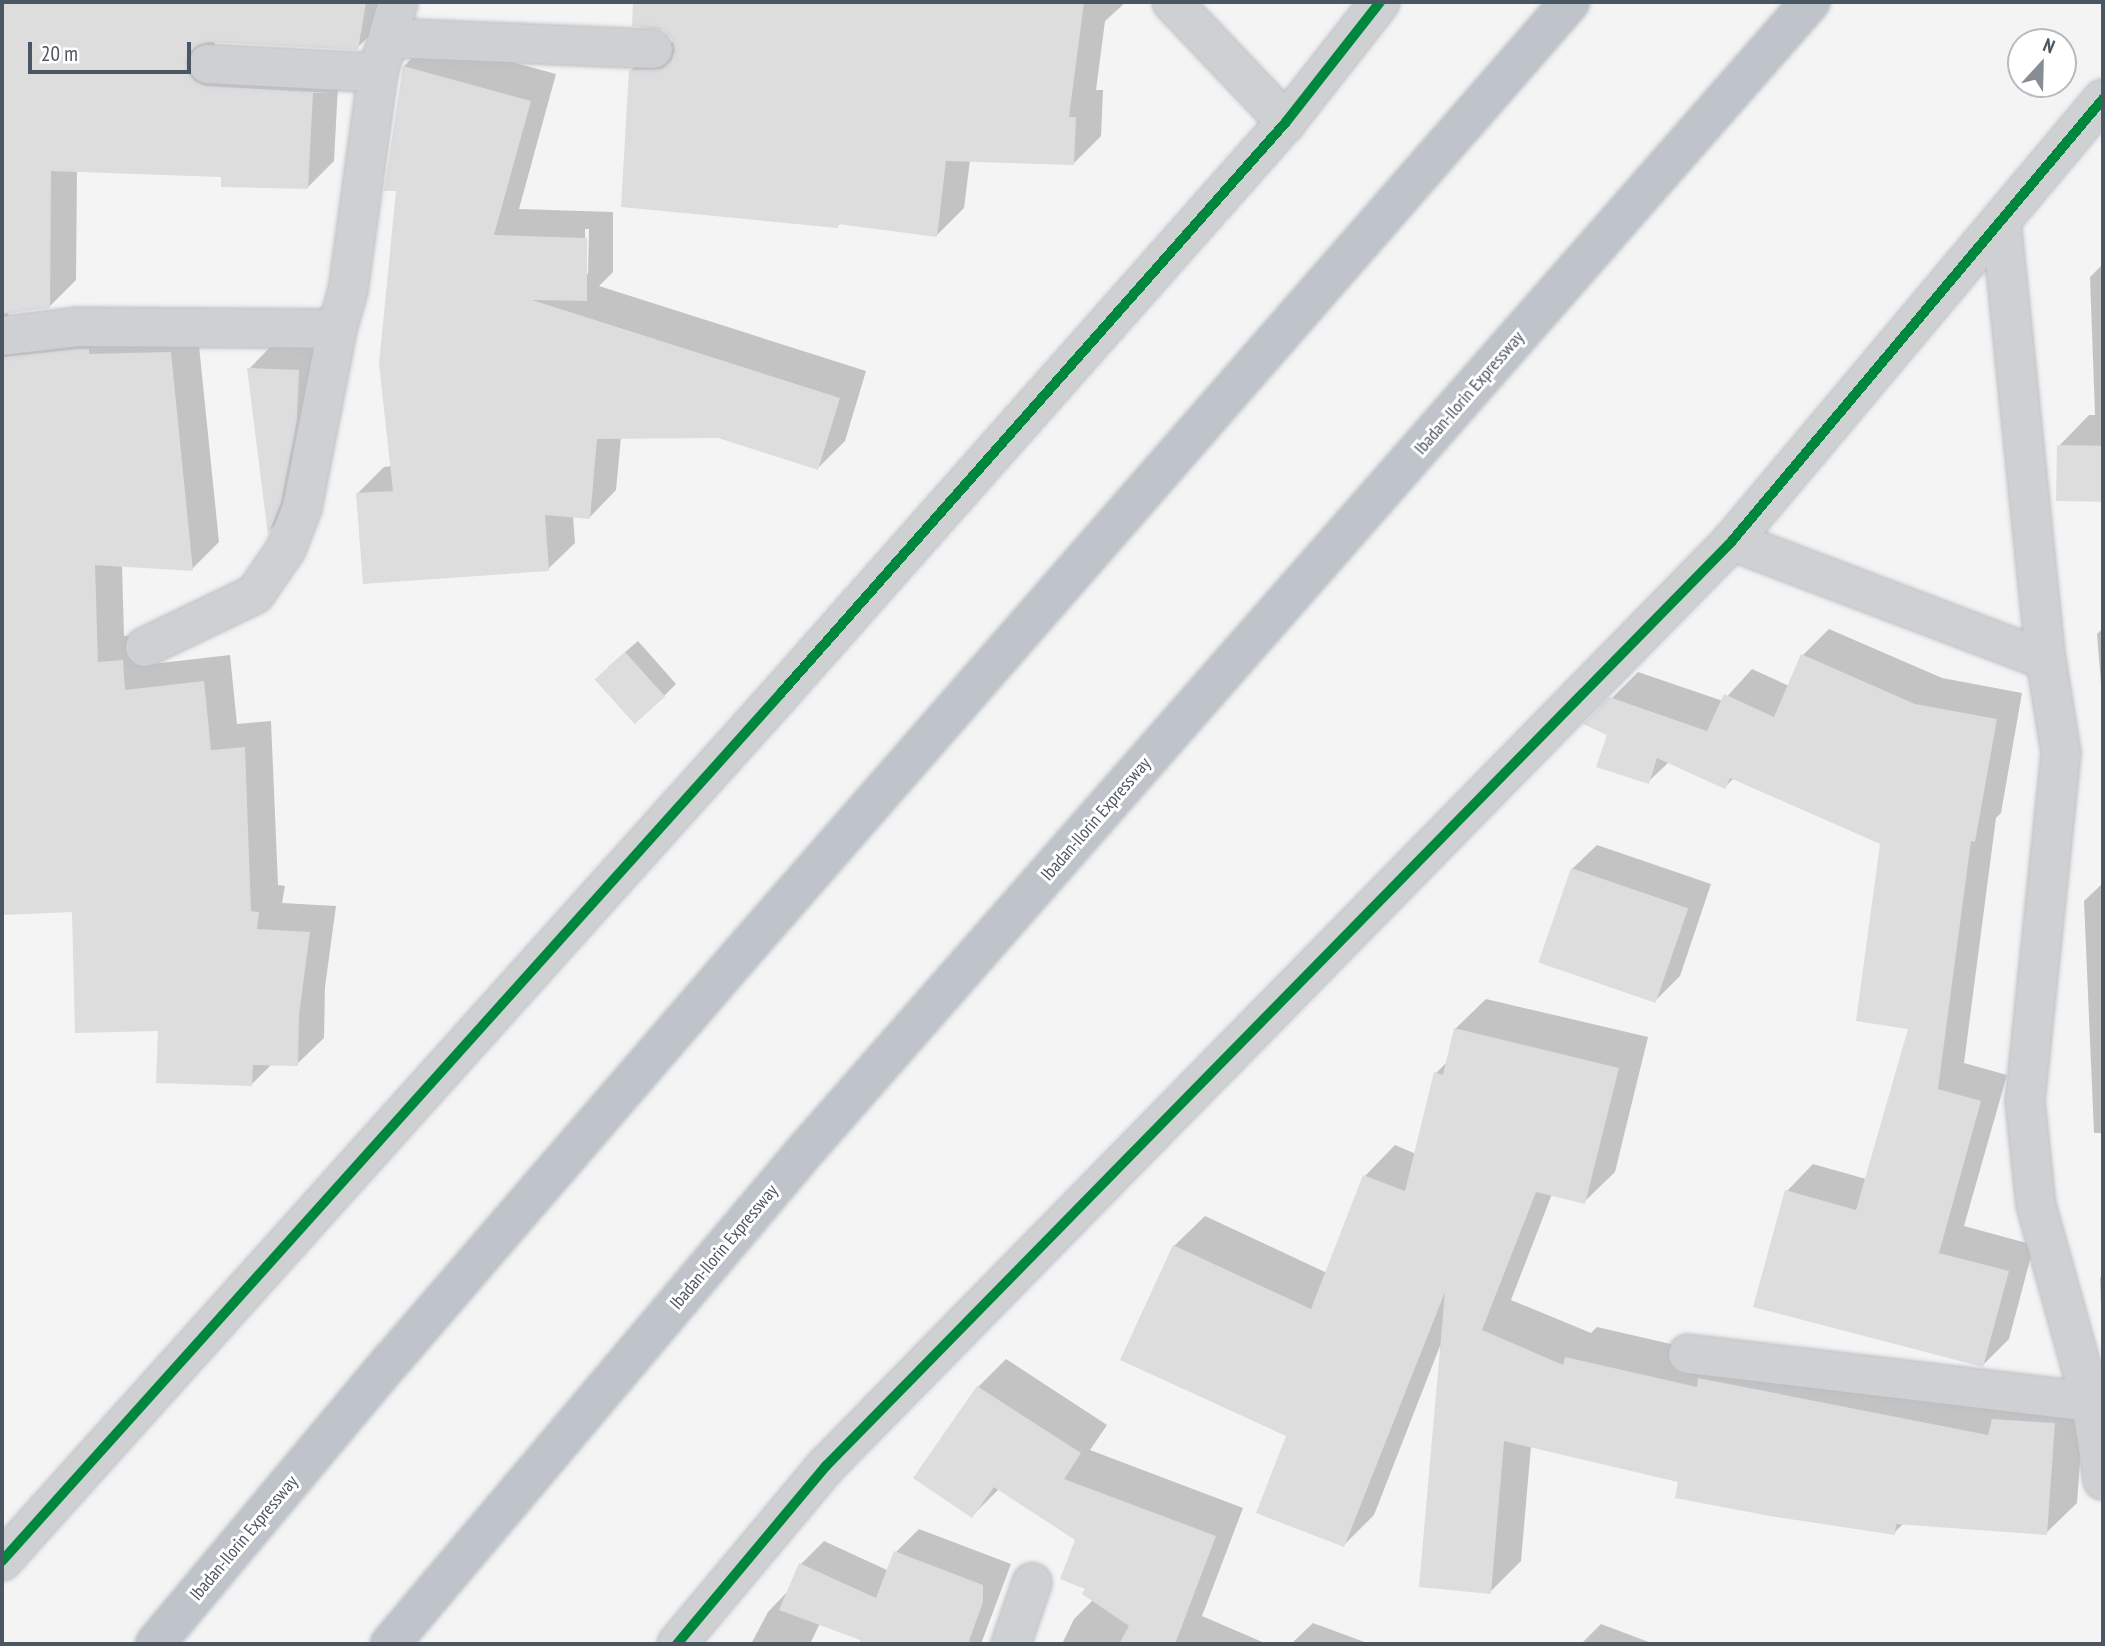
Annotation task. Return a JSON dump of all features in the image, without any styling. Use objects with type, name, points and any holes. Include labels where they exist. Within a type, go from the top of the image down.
[{"type":"highway","name":"Ibadan-Ilorin Expressway","points":[[155,1644],[392,1360],[741,954],[1570,2]]},
{"type":"highway","name":"Ibadan-Ilorin Expressway","points":[[390,1644],[805,1151],[1810,2]]},
{"type":"street","points":[[1172,2],[1286,122]]},
{"type":"street","points":[[2,1562],[772,704],[1286,122],[1380,2]]},
{"type":"street","points":[[145,647],[255,594],[286,549],[302,508],[337,329],[348,291],[388,37]]},
{"type":"street","points":[[208,64],[388,37],[653,49]]},
{"type":"street","points":[[677,1644],[826,1466],[1732,541],[2103,99]]},
{"type":"street","points":[[2001,220],[2046,660],[2060,753],[2025,1101],[2036,1205],[2091,1402],[2103,1480]]},
{"type":"street","points":[[2,336],[78,327],[337,329]]},
{"type":"street","points":[[1732,541],[2046,660]]},
{"type":"street","points":[[1688,1354],[2091,1402]]},
{"type":"street","points":[[1011,1644],[1032,1583]]},
{"type":"building","points":[[2,2],[366,2],[358,50],[209,42],[198,45],[190,52],[186,62],[189,74],[196,82],[206,86],[334,93],[313,93],[308,189],[221,187],[221,177],[51,171],[50,308],[2,314]]},
{"type":"building","points":[[633,2],[1084,2],[1069,117],[1076,117],[1074,165],[946,161],[937,237],[838,224],[838,228],[621,207],[629,70],[662,69],[671,61],[675,51],[672,38],[664,30],[632,26]]},
{"type":"building","points":[[403,66],[531,101],[494,235],[587,238],[587,301],[532,300],[840,398],[818,470],[718,438],[597,439],[590,519],[545,515],[549,571],[363,584],[356,493],[393,491],[379,364],[396,191],[384,191]]},
{"type":"building","points":[[89,349],[89,354],[171,352],[193,571],[95,565],[98,662],[123,660],[125,690],[204,681],[211,750],[245,747],[251,911],[259,912],[257,929],[310,932],[299,1015],[298,1066],[253,1065],[252,1086],[156,1083],[158,1031],[75,1033],[72,912],[2,915],[2,357]]},
{"type":"building","points":[[247,368],[299,370],[297,420],[281,502],[268,535]]},
{"type":"building","points":[[2057,445],[2103,446],[2102,502],[2056,501]]},
{"type":"building","points":[[625,652],[665,697],[635,724],[595,679]]},
{"type":"building","points":[[1801,654],[1915,704],[1997,719],[1975,842],[1971,841],[1938,1089],[1981,1101],[1939,1253],[2009,1271],[1983,1367],[1753,1307],[1785,1190],[1856,1210],[1908,1029],[1856,1021],[1880,844],[1730,778],[1725,789],[1657,758],[1649,784],[1596,767],[1607,735],[1583,724],[1609,697],[1707,731],[1724,694],[1774,717]]},
{"type":"building","points":[[1571,868],[1688,908],[1656,1003],[1538,963]]},
{"type":"building","points":[[1454,1028],[1619,1068],[1585,1204],[1536,1192],[1482,1330],[1563,1365],[1565,1357],[1697,1387],[1698,1378],[1988,1435],[1992,1419],[2055,1423],[2047,1535],[1896,1524],[1895,1535],[1770,1516],[1675,1498],[1678,1482],[1504,1441],[1491,1594],[1419,1587],[1445,1292],[1344,1547],[1256,1513],[1286,1436],[1120,1360],[1173,1245],[1311,1309],[1363,1175],[1405,1191],[1434,1072],[1443,1075]]},
{"type":"building","points":[[977,1386],[1081,1453],[1064,1479],[1216,1536],[1175,1644],[1119,1644],[1129,1626],[1082,1594],[1085,1589],[1060,1579],[1075,1540],[994,1487],[972,1518],[913,1478]]},
{"type":"building","points":[[894,1551],[983,1585],[983,1602],[969,1641],[976,1644],[859,1644],[860,1640],[779,1610],[799,1563],[876,1598]]},
{"type":"cycle path","points":[[2,1561],[781,693],[1286,122],[1380,2]]},
{"type":"cycle path","points":[[677,1644],[826,1466],[1732,541],[2103,99]]}]
